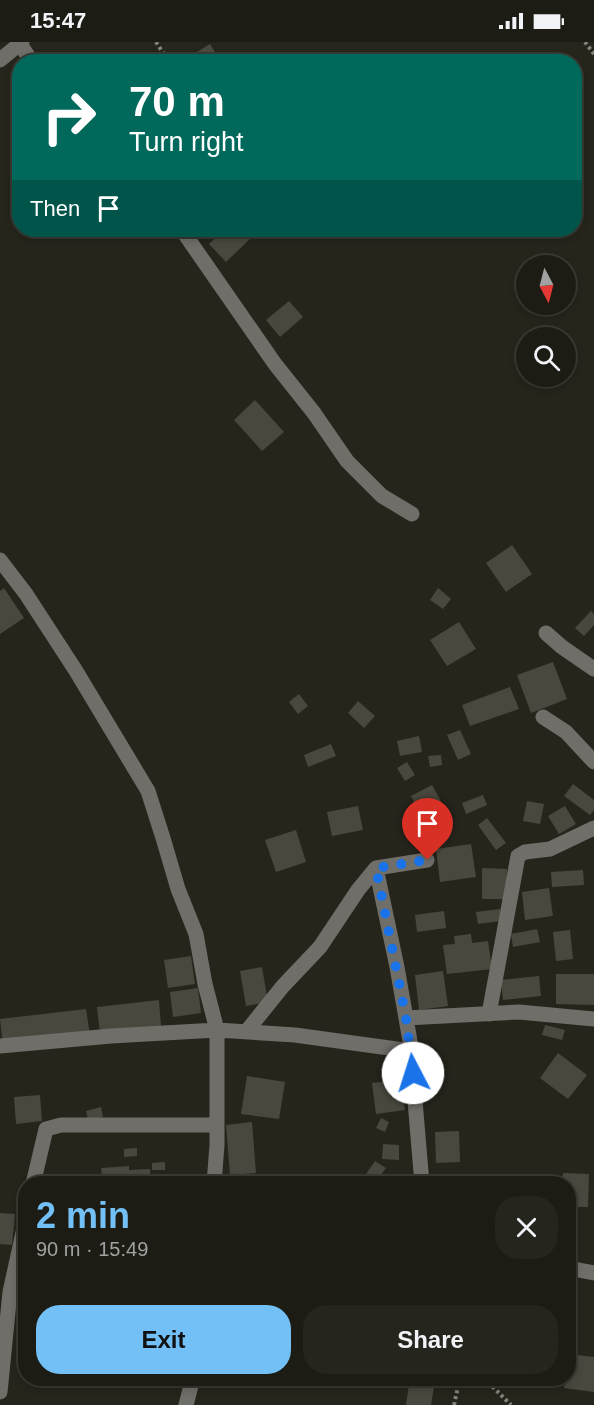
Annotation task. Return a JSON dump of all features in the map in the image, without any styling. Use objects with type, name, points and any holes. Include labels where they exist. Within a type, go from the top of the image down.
[{"type":"street","points":[[0,60],[21,43]]},
{"type":"street","points":[[187,237],[275,364],[314,413],[347,461],[382,496],[412,514]]},
{"type":"street","points":[[0,560],[26,594],[76,671],[148,791],[178,889],[196,934],[205,984],[217,1030],[217,1145],[215,1176]]},
{"type":"street","points":[[546,633],[594,669]]},
{"type":"street","points":[[543,717],[566,732],[594,762]]},
{"type":"street","points":[[489,1014],[518,856],[525,852],[550,849],[594,828]]},
{"type":"street","points":[[246,1032],[320,947],[357,890],[376,868],[428,860]]},
{"type":"street","points":[[376,868],[411,1051],[421,1176]]},
{"type":"street","points":[[406,1018],[519,1012],[594,1019]]},
{"type":"street","points":[[0,1046],[111,1036],[217,1030],[295,1035],[411,1051]]},
{"type":"street","points":[[35,1176],[46,1129],[51,1127],[61,1125],[217,1125]]},
{"type":"street","points":[[0,1392],[5,1291],[18,1246]]},
{"type":"street","points":[[576,1270],[594,1273]]},
{"type":"street","points":[[186,1405],[191,1386]]},
{"type":"path","points":[[585,42],[594,54]]},
{"type":"path","points":[[454,1405],[458,1386]]},
{"type":"path","points":[[492,1386],[511,1405]]},
{"type":"building","points":[[210,44],[216,54],[194,54]]},
{"type":"building","points":[[216,237],[252,237],[226,262],[209,244]]},
{"type":"building","points":[[289,301],[303,317],[280,337],[266,320]]},
{"type":"building","points":[[255,400],[284,432],[262,451],[234,420]]},
{"type":"building","points":[[512,545],[532,574],[506,592],[486,563]]},
{"type":"building","points":[[4,588],[24,618],[0,634],[0,591]]},
{"type":"building","points":[[438,588],[451,599],[443,609],[430,600]]},
{"type":"building","points":[[591,611],[594,614],[594,625],[584,636],[575,628]]},
{"type":"building","points":[[459,622],[476,649],[447,666],[430,640]]},
{"type":"building","points":[[553,662],[567,699],[531,713],[517,675]]},
{"type":"building","points":[[510,687],[519,709],[470,726],[462,705]]},
{"type":"building","points":[[299,694],[308,706],[298,714],[289,702]]},
{"type":"building","points":[[358,701],[375,716],[364,728],[348,713]]},
{"type":"building","points":[[460,730],[471,754],[458,760],[447,735]]},
{"type":"building","points":[[419,736],[422,752],[400,756],[397,741]]},
{"type":"building","points":[[331,744],[336,756],[308,767],[304,755]]},
{"type":"building","points":[[441,755],[442,765],[430,767],[428,756]]},
{"type":"building","points":[[407,762],[415,775],[405,781],[397,768]]},
{"type":"building","points":[[573,784],[594,800],[594,810],[590,815],[564,796]]},
{"type":"building","points":[[432,785],[444,807],[422,818],[411,796]]},
{"type":"building","points":[[483,795],[487,805],[466,814],[462,803]]},
{"type":"building","points":[[527,801],[544,804],[540,824],[523,821]]},
{"type":"building","points":[[358,806],[363,830],[332,836],[327,812]]},
{"type":"building","points":[[565,806],[576,824],[559,834],[548,816]]},
{"type":"building","points":[[487,818],[506,843],[496,850],[478,825]]},
{"type":"building","points":[[296,830],[306,862],[276,872],[265,840]]},
{"type":"building","points":[[471,844],[476,877],[440,882],[436,849]]},
{"type":"building","points":[[482,868],[507,869],[506,899],[482,899]]},
{"type":"building","points":[[583,870],[584,885],[552,887],[551,872]]},
{"type":"building","points":[[549,888],[553,916],[525,920],[522,892]]},
{"type":"building","points":[[500,909],[501,921],[478,924],[476,912]]},
{"type":"building","points":[[444,911],[446,928],[417,932],[415,915]]},
{"type":"building","points":[[537,929],[540,942],[513,947],[511,934]]},
{"type":"building","points":[[570,930],[573,959],[556,961],[553,932]]},
{"type":"building","points":[[471,934],[472,943],[488,941],[492,969],[447,974],[443,945],[455,944],[454,936]]},
{"type":"building","points":[[191,956],[195,984],[168,988],[164,960]]},
{"type":"building","points":[[262,967],[268,1002],[246,1006],[240,971]]},
{"type":"building","points":[[443,971],[448,1006],[419,1010],[415,975]]},
{"type":"building","points":[[556,974],[594,974],[594,1005],[556,1004]]},
{"type":"building","points":[[539,976],[541,996],[503,1000],[501,980]]},
{"type":"building","points":[[198,988],[201,1013],[173,1017],[170,992]]},
{"type":"building","points":[[159,1000],[161,1026],[100,1033],[97,1007]]},
{"type":"building","points":[[86,1009],[90,1035],[3,1046],[0,1019]]},
{"type":"building","points":[[545,1025],[565,1030],[562,1040],[542,1035]]},
{"type":"building","points":[[558,1053],[587,1075],[568,1099],[540,1078]]},
{"type":"building","points":[[247,1076],[285,1082],[279,1119],[241,1114]]},
{"type":"building","points":[[401,1080],[405,1110],[376,1114],[372,1083]]},
{"type":"building","points":[[40,1095],[42,1121],[16,1124],[14,1097]]},
{"type":"building","points":[[101,1107],[103,1117],[88,1120],[86,1111]]},
{"type":"building","points":[[381,1118],[389,1122],[385,1132],[376,1128]]},
{"type":"building","points":[[252,1122],[256,1173],[230,1175],[226,1125]]},
{"type":"building","points":[[459,1131],[460,1162],[436,1163],[435,1132]]},
{"type":"building","points":[[383,1144],[399,1145],[399,1160],[382,1159]]},
{"type":"building","points":[[137,1148],[137,1156],[124,1157],[124,1149]]},
{"type":"building","points":[[375,1161],[386,1168],[380,1176],[365,1176]]},
{"type":"building","points":[[165,1162],[165,1170],[152,1170],[152,1163]]},
{"type":"building","points":[[129,1166],[129,1170],[150,1169],[150,1176],[102,1176],[101,1168]]},
{"type":"building","points":[[563,1173],[589,1174],[588,1207],[576,1207],[576,1176],[563,1176]]},
{"type":"building","points":[[0,1213],[15,1214],[12,1245],[0,1244]]},
{"type":"building","points":[[576,1355],[594,1357],[594,1392],[564,1388],[564,1386],[576,1386]]},
{"type":"building","points":[[409,1386],[434,1387],[431,1405],[406,1405]]},
{"type":"route","points":[[413,1073],[410,1041],[397,967],[376,868],[428,860]]}]
